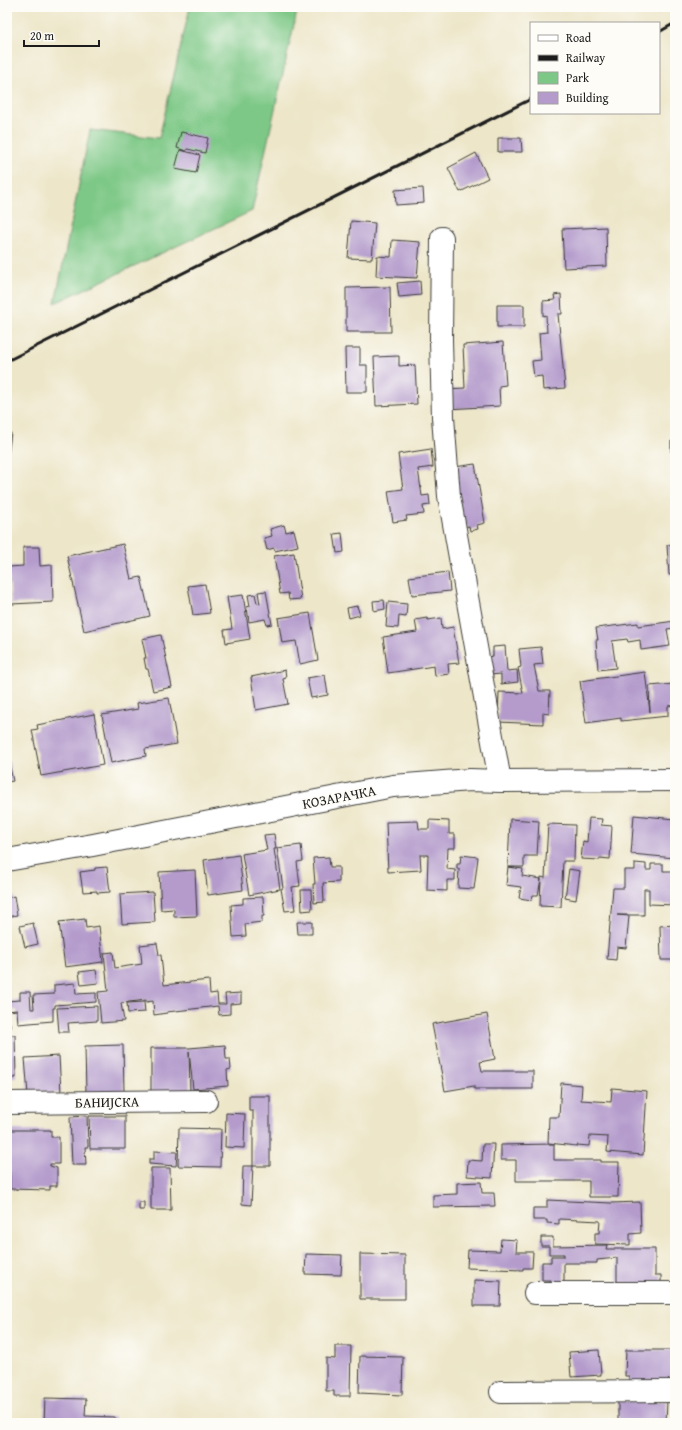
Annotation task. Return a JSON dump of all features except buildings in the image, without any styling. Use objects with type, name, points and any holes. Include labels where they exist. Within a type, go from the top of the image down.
[{"type":"street","points":[[442,238],[441,340],[443,417],[449,496],[500,781]]},
{"type":"street","name":"КОЗАРАЧКА","points":[[7,860],[108,842],[393,786],[470,780],[675,780]]},
{"type":"street","name":"БАНИЈСКА","points":[[7,1103],[206,1101]]},
{"type":"street","points":[[535,1293],[675,1293]]},
{"type":"street","points":[[501,1392],[675,1391]]},
{"type":"green space","points":[[190,7],[298,7],[252,211],[55,303],[90,130],[159,138]]},
{"type":"railway","points":[[660,31],[675,23]]},
{"type":"railway","points":[[7,361],[530,100]]}]
